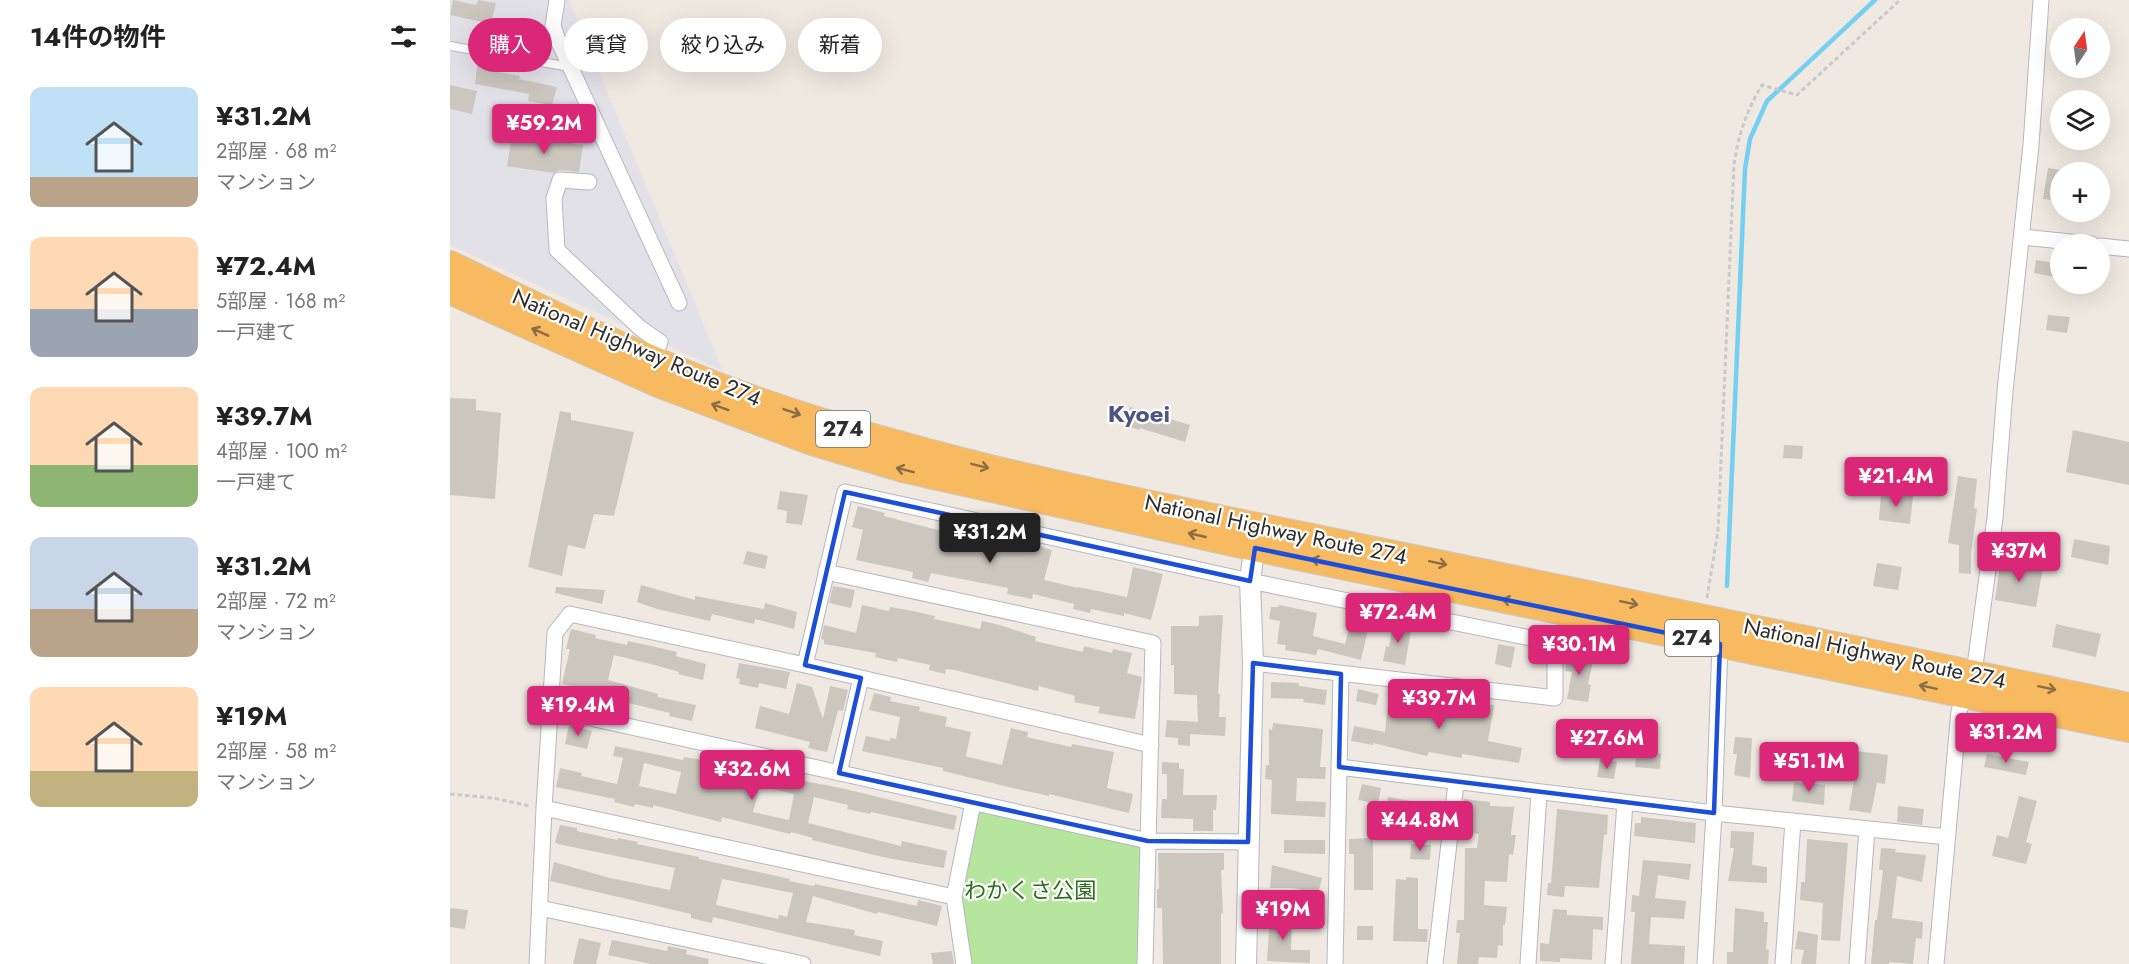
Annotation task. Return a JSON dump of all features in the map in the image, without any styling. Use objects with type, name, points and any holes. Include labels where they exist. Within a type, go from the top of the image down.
[{"type":"highway","name":"National Highway Route 274","points":[[450,264],[653,359],[735,392],[903,447],[1256,537],[1720,644],[1971,684],[2129,706]]},
{"type":"highway","name":"National Highway Route 274","points":[[450,291],[658,384],[812,442],[903,470],[1704,618],[1971,684],[2129,729]]},
{"type":"street","points":[[557,0],[553,26],[564,53]]},
{"type":"street","points":[[1935,964],[1959,711],[1971,684],[1995,518],[2005,391],[2023,237],[2041,0]]},
{"type":"street","points":[[572,72],[679,303]]},
{"type":"street","points":[[589,182],[560,180],[554,198],[557,250],[640,328],[660,342],[653,359]]},
{"type":"street","points":[[2023,237],[2050,240]]},
{"type":"street","points":[[2110,247],[2129,249]]},
{"type":"street","points":[[805,665],[844,492],[1250,581],[1555,643],[1555,699],[1253,663]]},
{"type":"street","points":[[1246,964],[1253,663],[1250,581],[1256,537]]},
{"type":"street","points":[[826,572],[1153,643],[1145,964]]},
{"type":"street","points":[[537,964],[555,633],[570,614],[805,665],[1151,745]]},
{"type":"street","points":[[1706,964],[1720,644]]},
{"type":"street","points":[[1335,964],[1341,674]]},
{"type":"street","points":[[838,773],[861,678]]},
{"type":"street","points":[[550,710],[1148,842],[1248,842]]},
{"type":"street","points":[[1339,767],[1625,803],[1947,837]]},
{"type":"street","points":[[1435,964],[1456,783]]},
{"type":"street","points":[[1528,964],[1539,793]]},
{"type":"street","points":[[964,964],[954,897],[973,803]]},
{"type":"street","points":[[1613,964],[1625,803]]},
{"type":"street","points":[[544,808],[954,897]]},
{"type":"street","points":[[1783,964],[1793,821]]},
{"type":"street","points":[[1857,964],[1867,829]]},
{"type":"street","points":[[540,908],[803,964]]},
{"type":"lane","points":[[450,46],[564,66]]},
{"type":"path","points":[[1704,618],[1718,531],[1734,164],[1739,132],[1749,106],[1762,85],[1797,95],[1900,0]]},
{"type":"path","points":[[450,794],[493,798],[544,808]]},
{"type":"highlighted area","points":[[845,492],[1250,581],[1255,548],[1720,644],[1714,813],[1339,767],[1341,674],[1253,663],[1248,842],[1148,841],[839,773],[861,678],[805,665]]},
{"type":"shaded area","points":[[450,0],[569,0],[576,18],[564,18],[564,72],[599,72],[723,371],[450,245]]},
{"type":"green space","name":"わかくさ公園","points":[[973,803],[1148,841],[1145,964],[964,964],[954,897]]},
{"type":"building","points":[[453,0],[476,5],[478,0],[496,3],[492,18],[468,19],[450,15]]},
{"type":"building","points":[[476,72],[499,72],[520,76],[519,79],[557,87],[552,105],[528,101],[529,94],[475,84]]},
{"type":"building","points":[[450,85],[477,91],[472,114],[450,109]]},
{"type":"building","points":[[512,135],[583,145],[579,172],[560,170],[553,173],[507,166]]},
{"type":"building","points":[[2048,168],[2050,168],[2050,200],[2043,199]]},
{"type":"building","points":[[2036,260],[2050,262],[2050,276],[2034,273]]},
{"type":"building","points":[[2048,315],[2070,317],[2067,333],[2046,330]]},
{"type":"building","points":[[450,398],[476,399],[476,410],[501,413],[495,499],[450,495]]},
{"type":"building","points":[[1130,407],[1190,425],[1185,442],[1140,428],[1140,430],[1124,426]]},
{"type":"building","points":[[560,411],[571,413],[571,420],[634,432],[614,516],[594,514],[585,549],[568,545],[562,576],[528,567]]},
{"type":"building","points":[[2073,430],[2129,442],[2129,485],[2066,472]]},
{"type":"building","points":[[1784,445],[1803,446],[1802,459],[1783,458]]},
{"type":"building","points":[[1958,476],[1977,479],[1974,508],[1977,509],[1971,553],[1971,574],[1959,573],[1959,545],[1948,543]]},
{"type":"building","points":[[780,491],[808,495],[802,525],[786,523],[787,511],[777,509]]},
{"type":"building","points":[[1881,493],[1913,496],[1910,524],[1879,520]]},
{"type":"building","points":[[858,506],[885,513],[884,516],[972,539],[973,534],[1018,544],[1019,541],[1052,550],[1044,580],[1078,588],[1127,597],[1133,567],[1163,574],[1151,620],[1124,613],[1124,616],[1091,609],[1090,613],[1073,609],[1074,604],[1033,594],[1032,599],[1007,594],[1008,588],[931,573],[928,582],[912,578],[913,572],[856,560],[863,530],[852,527]]},
{"type":"building","points":[[2074,539],[2110,546],[2108,565],[2071,557]]},
{"type":"building","points":[[747,551],[768,556],[765,569],[743,564]]},
{"type":"building","points":[[2001,558],[2043,567],[2036,607],[1995,600]]},
{"type":"building","points":[[1877,563],[1902,567],[1898,590],[1873,586]]},
{"type":"building","points":[[641,585],[695,600],[695,596],[764,609],[765,603],[797,612],[794,629],[755,619],[754,624],[712,614],[710,621],[657,609],[637,602]]},
{"type":"building","points":[[833,586],[855,590],[851,608],[829,603]]},
{"type":"building","points":[[556,587],[605,590],[602,604],[555,593]]},
{"type":"building","points":[[862,605],[889,611],[890,607],[913,611],[935,616],[934,619],[980,629],[982,621],[1036,637],[1035,641],[1083,652],[1084,646],[1112,653],[1113,649],[1132,653],[1127,673],[1142,677],[1135,719],[1098,713],[1100,707],[1074,702],[1075,696],[1039,686],[1038,691],[955,670],[946,669],[945,674],[929,670],[930,665],[898,658],[897,662],[875,657],[876,653],[824,644],[824,640],[821,639],[824,625],[856,633]]},
{"type":"building","points":[[1279,605],[1317,613],[1313,636],[1345,644],[1353,612],[1371,616],[1361,660],[1318,649],[1316,655],[1285,650],[1286,645],[1277,644],[1280,621],[1269,619],[1271,607]]},
{"type":"building","points":[[1223,615],[1218,694],[1220,694],[1219,717],[1226,717],[1225,736],[1190,734],[1190,746],[1178,745],[1178,738],[1165,737],[1167,720],[1198,722],[1197,695],[1174,694],[1171,626],[1199,626],[1199,616]]},
{"type":"building","points":[[1394,622],[1412,625],[1405,665],[1383,661],[1386,646],[1389,647]]},
{"type":"building","points":[[2056,624],[2101,634],[2096,657],[2052,647]]},
{"type":"building","points":[[571,629],[596,635],[595,638],[627,645],[628,641],[677,652],[676,656],[706,664],[703,680],[614,655],[608,680],[658,694],[657,697],[696,705],[692,721],[669,716],[670,713],[616,700],[616,698],[594,693],[595,691],[562,684],[570,649],[566,649]]},
{"type":"building","points":[[1498,644],[1515,647],[1511,668],[1495,664]]},
{"type":"building","points":[[1568,652],[1594,657],[1588,684],[1591,685],[1588,702],[1567,699],[1572,672],[1565,671]]},
{"type":"building","points":[[739,663],[790,672],[786,689],[759,683],[758,688],[739,684],[740,679],[736,678]]},
{"type":"building","points":[[1271,682],[1299,683],[1299,686],[1327,690],[1325,705],[1303,702],[1304,699],[1271,698]]},
{"type":"building","points":[[797,683],[812,687],[823,719],[830,686],[848,690],[843,711],[838,710],[827,752],[808,748],[810,742],[755,728],[760,706],[789,714]]},
{"type":"building","points":[[1358,689],[1379,694],[1376,705],[1356,701]]},
{"type":"building","points":[[874,693],[891,697],[890,701],[920,707],[919,711],[947,717],[945,726],[971,732],[966,756],[968,757],[1002,765],[1011,728],[1028,732],[1027,737],[1071,747],[1072,744],[1114,752],[1107,788],[1133,794],[1129,813],[1049,794],[1049,796],[1017,789],[943,771],[943,768],[862,751],[866,736],[890,741],[890,738],[896,739],[900,717],[869,710]]},
{"type":"building","points":[[1420,697],[1458,704],[1458,700],[1494,705],[1488,741],[1522,748],[1519,763],[1462,754],[1462,758],[1429,752],[1427,756],[1373,743],[1373,745],[1351,741],[1354,726],[1385,732],[1389,698],[1419,703]]},
{"type":"building","points":[[1575,719],[1593,721],[1590,744],[1572,741]]},
{"type":"building","points":[[1273,723],[1323,729],[1320,767],[1326,767],[1325,779],[1297,778],[1296,801],[1326,802],[1325,817],[1271,814],[1272,780],[1265,779],[1266,765],[1269,765],[1269,729],[1272,730]]},
{"type":"building","points":[[569,725],[592,731],[587,749],[565,744]]},
{"type":"building","points":[[1735,737],[1752,738],[1750,778],[1734,775],[1737,754],[1733,754]]},
{"type":"building","points":[[615,746],[683,760],[684,757],[702,760],[702,762],[730,768],[729,773],[761,781],[753,812],[789,820],[794,794],[769,788],[773,775],[841,788],[957,816],[954,830],[847,809],[848,805],[814,797],[808,823],[901,846],[902,841],[947,851],[944,868],[887,858],[812,840],[813,838],[791,832],[790,834],[722,817],[721,822],[653,805],[653,808],[635,804],[634,807],[614,802],[615,799],[556,787],[560,768],[582,773],[581,776],[617,784],[623,758],[613,756]],"holes":[[[644,763],[681,772],[676,794],[639,786]]]},
{"type":"building","points":[[1849,750],[1888,755],[1885,784],[1877,783],[1871,813],[1849,810],[1854,780],[1845,778]]},
{"type":"building","points":[[1637,751],[1661,754],[1660,769],[1635,767]]},
{"type":"building","points":[[1987,754],[2029,762],[2026,775],[1984,767]]},
{"type":"building","points":[[1600,760],[1617,762],[1614,779],[1597,777]]},
{"type":"building","points":[[1162,762],[1179,763],[1179,769],[1184,769],[1183,795],[1217,795],[1216,810],[1213,810],[1213,831],[1193,831],[1193,819],[1161,818],[1162,799],[1167,799],[1167,774],[1162,774]]},
{"type":"building","points":[[1794,782],[1825,785],[1824,805],[1792,801]]},
{"type":"building","points":[[1362,784],[1381,788],[1378,804],[1358,800]]},
{"type":"building","points":[[2019,796],[2037,801],[2026,842],[2032,844],[2026,864],[1992,856],[1997,835],[2008,838]]},
{"type":"building","points":[[1388,797],[1411,801],[1411,805],[1434,807],[1432,826],[1384,818]]},
{"type":"building","points":[[1464,799],[1490,802],[1490,806],[1514,807],[1511,835],[1516,835],[1513,855],[1509,854],[1507,882],[1485,881],[1484,905],[1507,907],[1505,925],[1503,925],[1503,946],[1498,945],[1497,958],[1479,957],[1478,964],[1457,964],[1460,933],[1456,933],[1457,920],[1464,920],[1465,848],[1477,848],[1479,834],[1467,832],[1470,813],[1463,812]]},
{"type":"building","points":[[1898,806],[1924,809],[1922,825],[1897,822]]},
{"type":"building","points":[[1557,809],[1608,815],[1599,888],[1565,886],[1564,897],[1547,895],[1548,883],[1551,883]]},
{"type":"building","points":[[1641,817],[1696,823],[1695,843],[1634,836],[1635,823],[1641,823]]},
{"type":"building","points":[[560,825],[577,828],[577,831],[638,842],[637,844],[790,879],[789,881],[814,886],[815,884],[917,906],[918,900],[942,906],[937,926],[878,912],[877,914],[813,896],[806,922],[855,930],[854,935],[883,941],[880,956],[713,917],[712,923],[691,918],[691,914],[550,881],[554,862],[610,878],[670,890],[675,868],[555,842]],"holes":[[[722,879],[793,893],[787,917],[779,915],[778,919],[716,905]]]},
{"type":"building","points":[[1731,831],[1754,832],[1752,865],[1767,867],[1767,883],[1728,881],[1734,848],[1730,848]]},
{"type":"building","points":[[1373,838],[1373,890],[1354,890],[1354,854],[1349,854],[1349,839]]},
{"type":"building","points":[[1807,839],[1848,843],[1840,941],[1821,940],[1823,903],[1800,900],[1801,882],[1805,882]]},
{"type":"building","points":[[1284,840],[1325,840],[1325,854],[1284,853]]},
{"type":"building","points":[[1411,844],[1431,845],[1430,860],[1410,859]]},
{"type":"building","points":[[1881,848],[1896,849],[1895,852],[1926,855],[1922,882],[1897,876],[1892,918],[1923,922],[1922,939],[1916,938],[1913,964],[1890,962],[1889,964],[1871,964],[1883,870],[1879,870]]},
{"type":"building","points":[[1158,853],[1224,853],[1224,870],[1221,870],[1223,913],[1221,913],[1221,964],[1163,964],[1162,908],[1157,908]]},
{"type":"building","points":[[1643,860],[1691,864],[1689,880],[1658,875],[1655,898],[1686,901],[1684,919],[1651,917],[1649,944],[1685,946],[1684,964],[1631,964],[1635,912],[1631,912],[1632,895],[1639,896]]},
{"type":"building","points":[[1272,865],[1322,878],[1318,894],[1293,888],[1270,888]]},
{"type":"building","points":[[1406,877],[1418,878],[1418,929],[1428,929],[1427,942],[1393,941],[1396,879],[1406,880]]},
{"type":"building","points":[[450,908],[468,910],[465,929],[450,927]]},
{"type":"building","points":[[1735,908],[1764,912],[1764,922],[1768,922],[1766,949],[1769,950],[1768,964],[1727,964],[1727,952],[1733,952]]},
{"type":"building","points":[[1553,909],[1567,910],[1567,915],[1603,917],[1603,930],[1593,929],[1592,960],[1560,958],[1560,962],[1540,961],[1540,943],[1549,944]]},
{"type":"building","points":[[1264,914],[1292,915],[1291,950],[1310,950],[1310,963],[1267,961],[1269,928],[1265,928]]},
{"type":"building","points":[[1357,926],[1373,926],[1373,940],[1357,940]]},
{"type":"building","points":[[1798,931],[1818,935],[1816,964],[1801,964],[1804,950],[1795,949]]},
{"type":"building","points":[[579,938],[601,943],[596,964],[573,964]]},
{"type":"building","points":[[612,940],[667,951],[668,946],[687,950],[686,954],[709,959],[708,964],[651,964],[608,955]]},
{"type":"building","points":[[952,951],[954,964],[933,964],[931,953]]},
{"type":"waterway","points":[[1727,586],[1745,169],[1750,139],[1767,101],[1875,0]]},
{"type":"district","name":"Kyoei","points":[[1139,413]]}]
